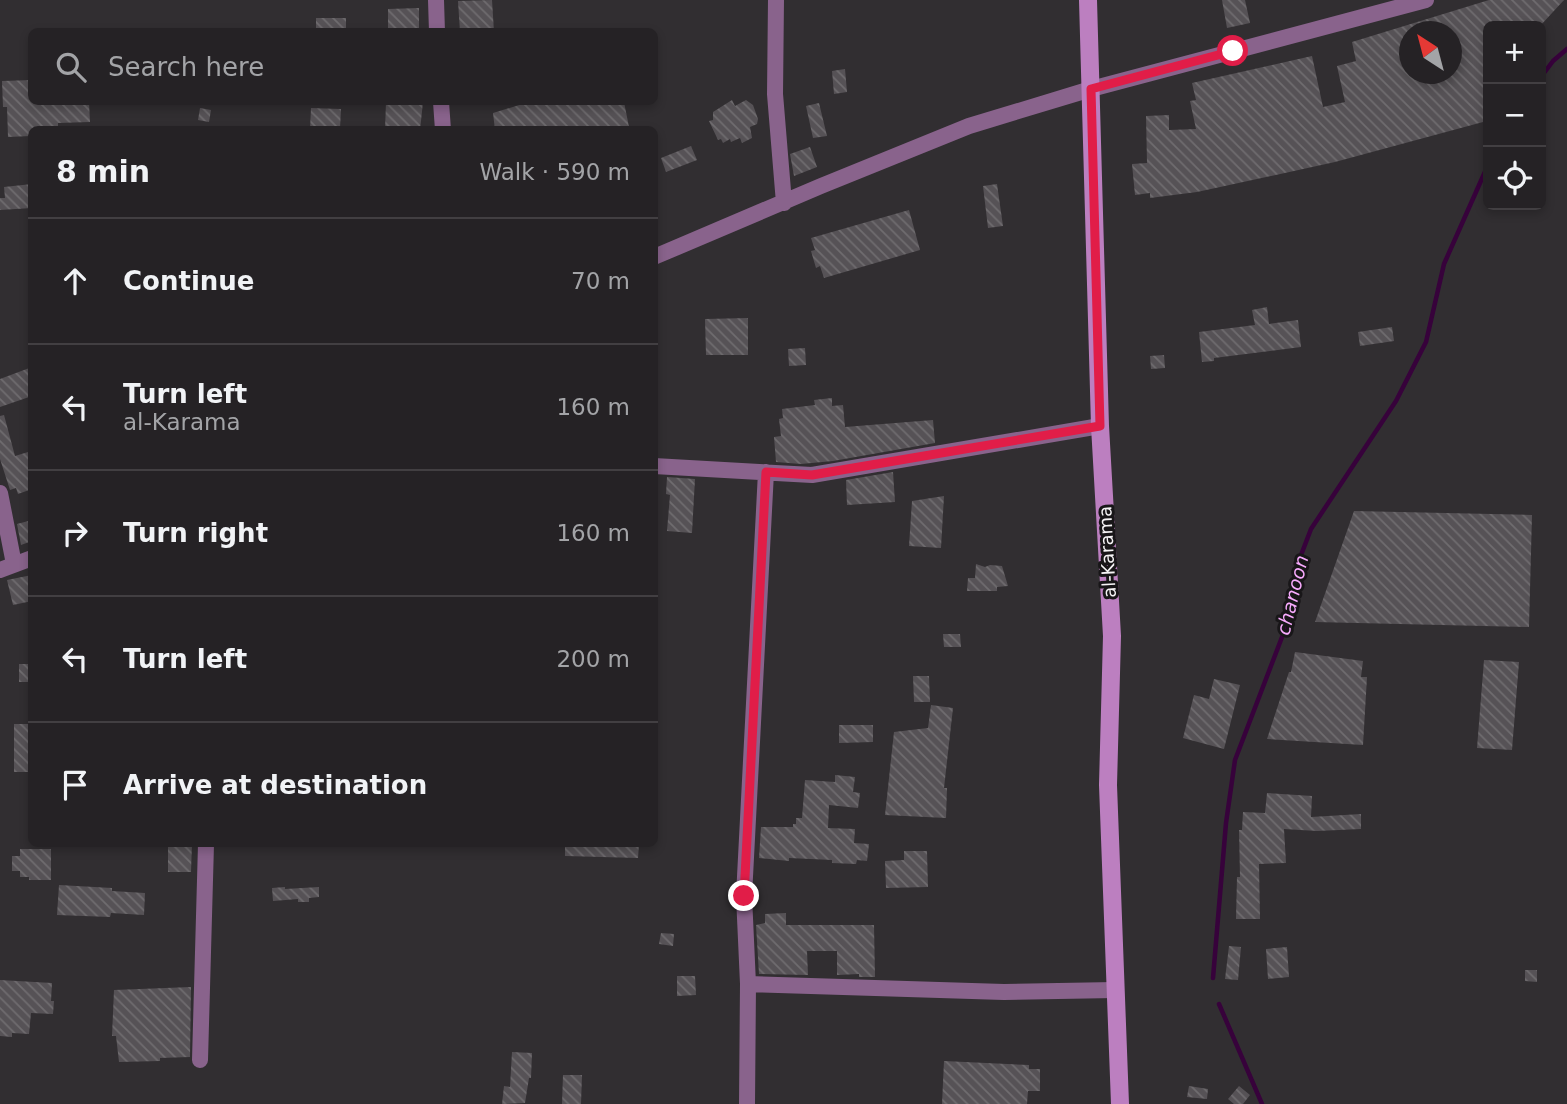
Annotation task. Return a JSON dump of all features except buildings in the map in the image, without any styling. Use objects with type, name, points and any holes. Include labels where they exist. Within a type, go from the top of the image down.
[{"type":"main road","name":"al-Karama","points":[[1088,0],[1100,426],[1112,636],[1108,785],[1120,1104]]},
{"type":"street","points":[[436,0],[437,28]]},
{"type":"street","points":[[776,0],[775,94],[784,203]]},
{"type":"street","points":[[658,255],[969,126],[1091,89],[1426,0]]},
{"type":"street","points":[[441,105],[443,126]]},
{"type":"street","points":[[658,466],[812,475],[1100,426]]},
{"type":"street","points":[[747,1104],[748,984],[744,896],[766,472]]},
{"type":"street","points":[[0,493],[7,567],[28,559]]},
{"type":"street","points":[[200,1060],[206,847]]},
{"type":"street","points":[[748,984],[1004,992],[1115,990]]},
{"type":"waterway","name":"chanoon","points":[[1546,70],[1567,49]]},
{"type":"waterway","name":"chanoon","points":[[1213,978],[1226,823],[1235,760],[1292,611],[1298,563],[1311,529],[1396,401],[1426,342],[1444,264],[1483,176]]},
{"type":"waterway","name":"chanoon","points":[[1219,1004],[1262,1104]]},
{"type":"route","points":[[744,896],[766,472],[812,475],[1100,426],[1091,89],[1233,51]]}]
